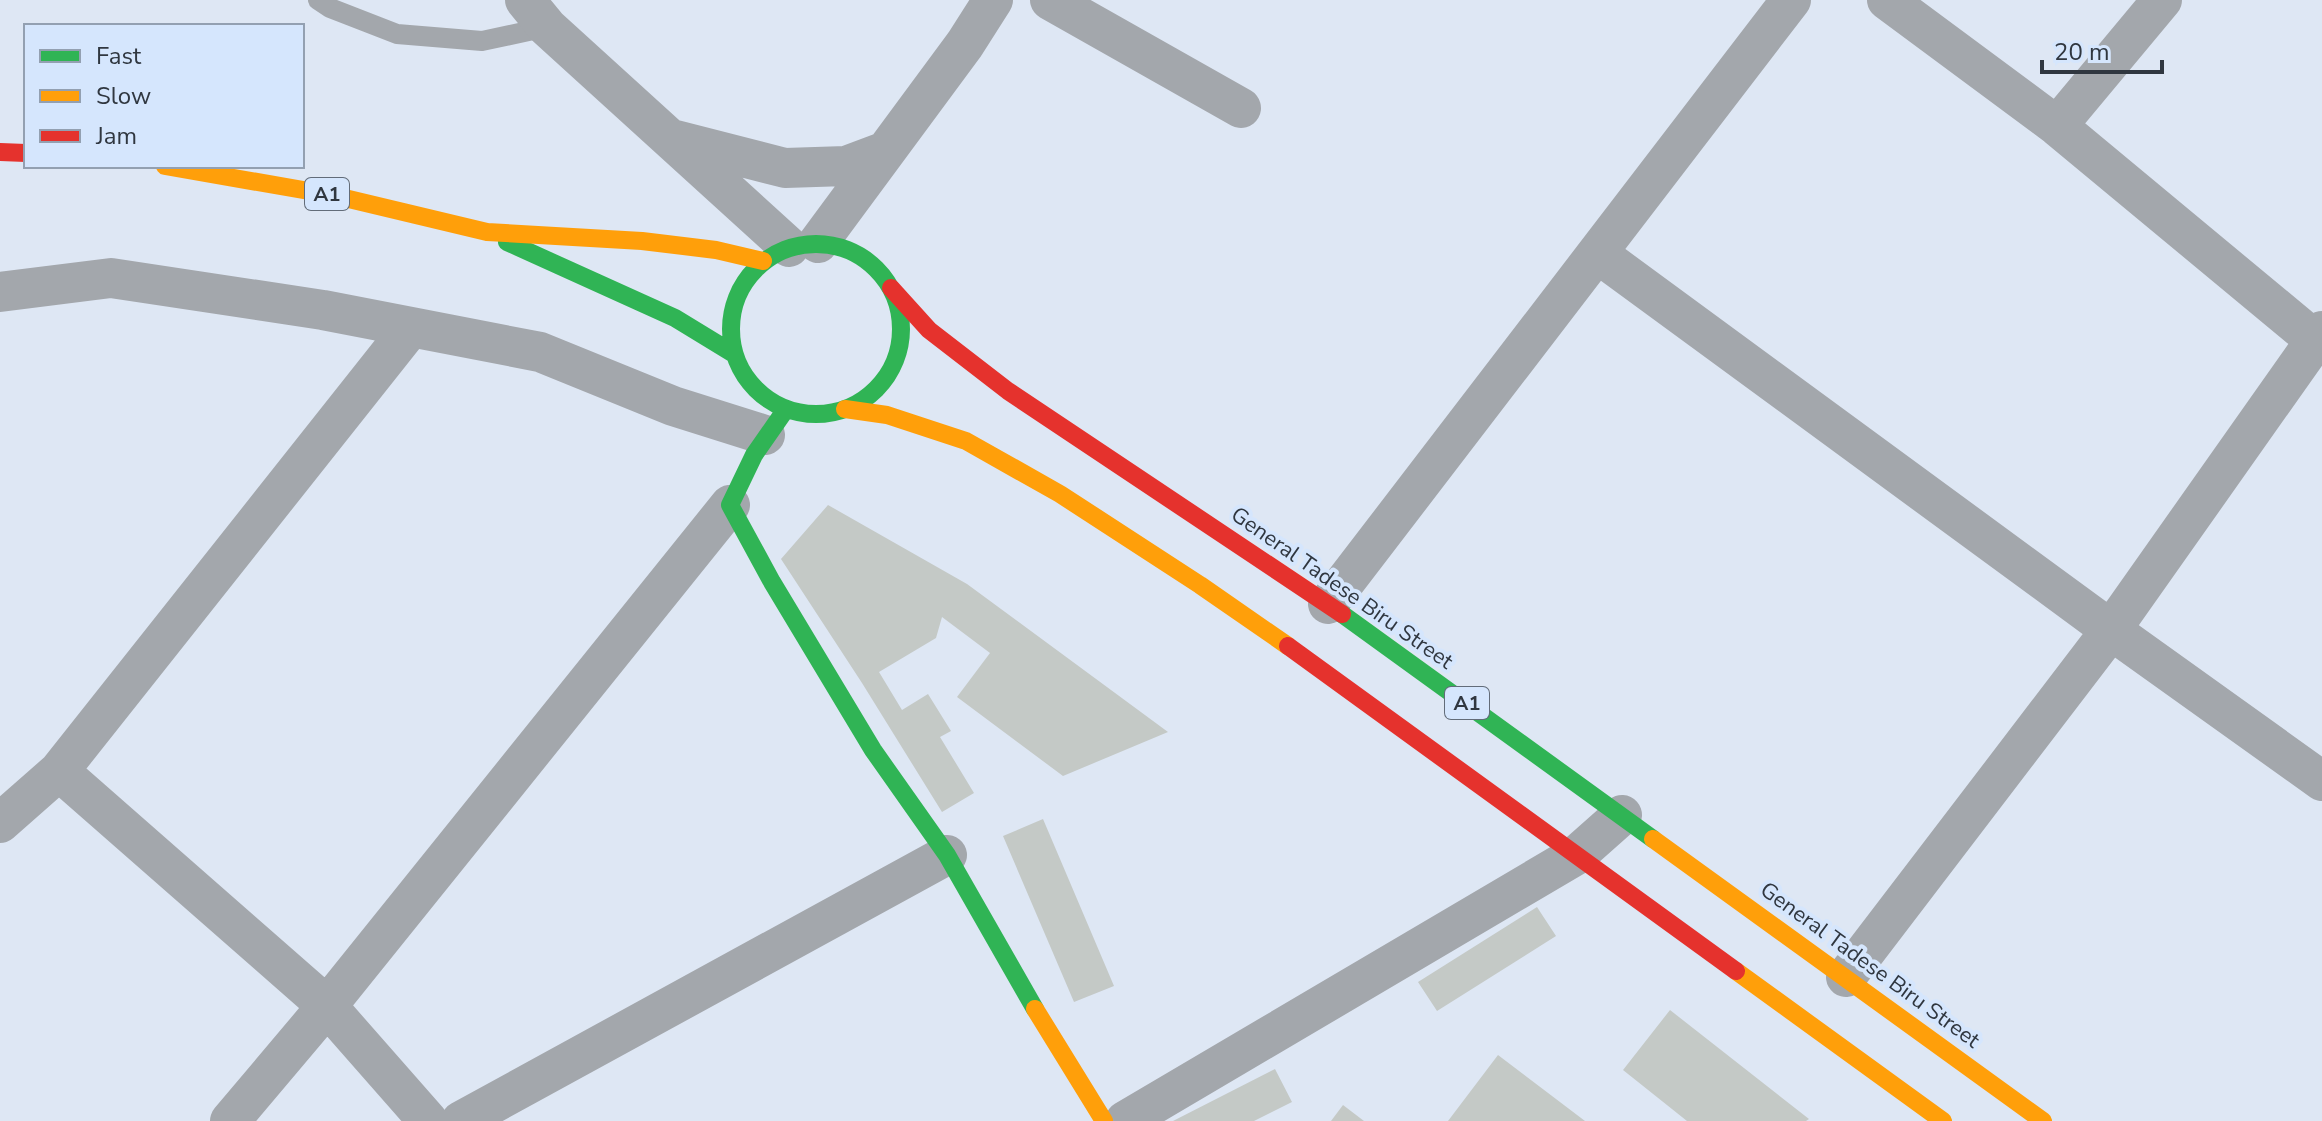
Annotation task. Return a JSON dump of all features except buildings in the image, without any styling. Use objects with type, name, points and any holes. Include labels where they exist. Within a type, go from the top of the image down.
[{"type":"main road","points":[[0,152],[24,153]]},
{"type":"main road","name":"A1","points":[[177,168],[332,195],[487,232],[642,241],[716,250],[790,250]]},
{"type":"main road","name":"A1","points":[[487,232],[675,318],[734,354]]},
{"type":"main road","points":[[776,422],[764,396],[746,377],[734,354],[730,333],[738,293],[749,276],[790,250],[847,249],[873,265],[891,288],[900,316],[900,345],[889,372],[870,395],[845,409],[776,422],[746,467],[730,505],[772,582],[873,750],[947,855],[1024,991],[1104,1121]]},
{"type":"main road","name":"General Tadese Biru Street","points":[[891,288],[929,330],[1008,391],[1328,604],[2043,1121]]},
{"type":"main road","name":"A1","points":[[845,409],[887,415],[966,441],[1060,494],[1200,585],[1578,854],[1922,1117]]},
{"type":"street","points":[[536,13],[790,250],[886,151],[965,44],[993,0]]},
{"type":"street","points":[[1050,0],[1241,108]]},
{"type":"street","points":[[1328,604],[1791,0]]},
{"type":"street","points":[[1846,977],[2111,630],[2319,339],[2057,126],[1887,0]]},
{"type":"street","points":[[2057,126],[2162,0]]},
{"type":"street","points":[[672,139],[785,168],[846,166],[886,151]]},
{"type":"street","points":[[1597,253],[2322,781]]},
{"type":"street","points":[[0,292],[111,278],[323,310],[540,352],[673,406],[776,422]]},
{"type":"street","points":[[4,811],[59,771],[411,327]]},
{"type":"street","points":[[230,1121],[327,1006],[730,505]]},
{"type":"street","points":[[59,771],[327,1006],[428,1121]]},
{"type":"street","points":[[1125,1121],[1578,854],[1622,815]]},
{"type":"street","points":[[461,1121],[947,855]]},
{"type":"lane","points":[[318,0],[330,8],[397,34],[482,41],[536,13]]},
{"type":"traffic: fast","points":[[507,242],[675,318],[734,354]]},
{"type":"traffic: fast","points":[[816,244],[848,251],[876,269],[894,297],[901,329],[894,361],[876,389],[848,407],[816,414],[784,407],[756,389],[738,361],[731,329],[738,297],[756,269],[784,251],[816,244]]},
{"type":"traffic: fast","points":[[786,409],[754,455],[730,505],[772,582],[873,750],[947,855],[1035,1009]]},
{"type":"traffic: fast","points":[[1342,614],[1653,839]]},
{"type":"traffic: slow","points":[[177,168],[332,195],[487,232],[642,241],[716,250],[763,261]]},
{"type":"traffic: slow","points":[[845,409],[887,415],[966,441],[1060,494],[1288,646]]},
{"type":"traffic: slow","points":[[1653,839],[2043,1121]]},
{"type":"traffic: slow","points":[[1736,971],[1943,1121]]},
{"type":"traffic: slow","points":[[1035,1009],[1104,1121]]},
{"type":"traffic: jam","points":[[0,152],[24,153]]},
{"type":"traffic: jam","points":[[891,288],[929,330],[1008,391],[1342,614]]},
{"type":"traffic: jam","points":[[1288,646],[1736,971]]}]
